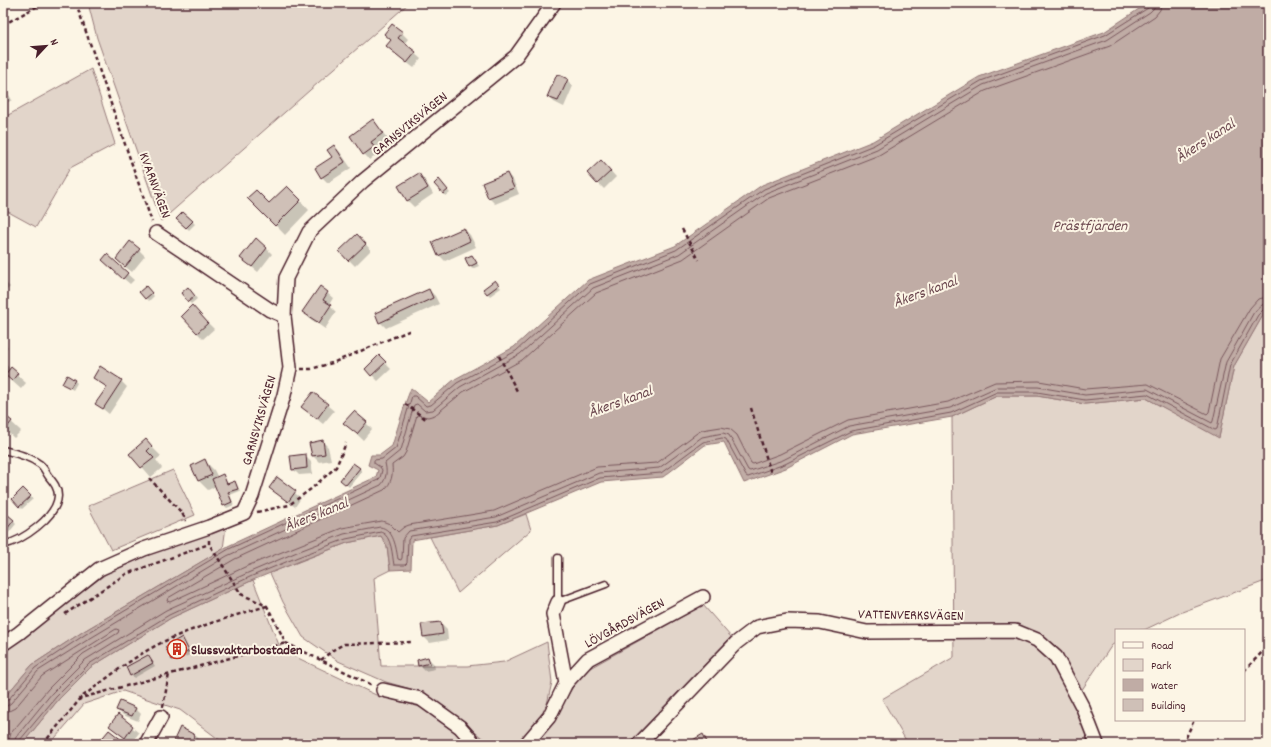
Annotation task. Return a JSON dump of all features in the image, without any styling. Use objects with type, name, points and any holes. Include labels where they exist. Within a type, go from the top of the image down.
[{"type":"street","name":"GARNSVIKSVÄGEN","points":[[244,513],[252,496],[284,395],[290,368],[284,316],[286,278],[308,232],[363,181],[516,56],[554,3]]},
{"type":"street","name":"KVARNVÄGEN","points":[[156,233],[270,310],[284,316]]},
{"type":"street","points":[[3,644],[99,569],[144,549],[244,513]]},
{"type":"street","name":"LÖVGÅRDSVÄGEN","points":[[526,744],[549,717],[566,683],[588,659],[703,597]]},
{"type":"street","points":[[558,602],[553,614],[566,683]]},
{"type":"street","name":"VATTENVERKSVÄGEN","points":[[639,744],[736,642],[757,627],[787,621],[820,622],[867,632],[1015,631],[1037,640],[1056,657],[1083,708],[1097,744]]},
{"type":"street","points":[[383,690],[421,698],[460,727],[475,744]]},
{"type":"street","points":[[146,744],[161,717]]},
{"type":"lane","points":[[3,450],[18,454],[39,463],[56,486],[58,495],[56,505],[36,529],[9,544],[3,545]]},
{"type":"lane","points":[[558,558],[558,602],[606,584]]},
{"type":"path","points":[[3,25],[43,3]]},
{"type":"path","name":"KVARNVÄGEN","points":[[76,3],[156,233]]},
{"type":"path","points":[[682,229],[699,260]]},
{"type":"path","points":[[290,368],[311,369],[332,363],[411,330]]},
{"type":"path","points":[[498,356],[517,391]]},
{"type":"path","points":[[405,404],[427,420]]},
{"type":"path","points":[[751,408],[771,473]]},
{"type":"path","points":[[244,513],[258,512],[289,505],[311,489],[336,467],[346,443]]},
{"type":"path","points":[[149,478],[182,513],[192,532]]},
{"type":"path","points":[[60,617],[126,574],[209,544],[241,594],[267,606],[286,643],[383,690]]},
{"type":"path","points":[[42,744],[81,698],[123,666],[164,641],[203,626],[267,606]]},
{"type":"path","points":[[321,660],[333,650],[344,644],[413,642]]},
{"type":"path","points":[[81,698],[286,643]]},
{"type":"path","points":[[1245,670],[1268,646]]},
{"type":"path","points":[[161,717],[168,674]]},
{"type":"path","points":[[1183,744],[1194,721]]},
{"type":"green space","points":[[88,3],[409,3],[161,221],[97,38]]},
{"type":"green space","points":[[91,69],[115,144],[70,168],[36,227],[3,209],[3,118]]},
{"type":"green space","points":[[1268,275],[1268,580],[1182,612],[1146,629],[1115,629],[1115,644],[1112,645],[1077,697],[1093,744],[908,744],[882,699],[954,657],[952,417],[997,396],[1037,396],[1085,404],[1146,398],[1219,437],[1234,366],[1262,317]]},
{"type":"green space","points":[[173,470],[195,515],[111,550],[88,506]]},
{"type":"green space","points":[[526,514],[531,530],[458,593],[430,537],[498,525]]},
{"type":"green space","points":[[226,526],[223,549],[84,631],[32,665],[3,699],[3,650],[106,574],[166,547]]},
{"type":"green space","points":[[381,536],[387,546],[390,570],[374,578],[381,666],[467,666],[504,662],[547,642],[552,682],[545,713],[519,744],[490,744],[425,693],[386,682],[338,661],[303,637],[283,602],[270,573],[347,543]]},
{"type":"green space","points":[[253,580],[281,650],[376,695],[420,707],[469,744],[225,744],[180,710],[123,691],[84,704],[50,744],[22,744],[59,699],[91,667],[171,618]]},
{"type":"green space","points":[[703,605],[731,637],[628,744],[534,744],[554,719],[581,673]]},
{"type":"water","name":"Prästfjärden","points":[[1148,3],[1268,3],[1268,310],[1262,317],[1234,366],[1219,438],[1146,398],[1085,404],[1037,396],[997,396],[952,417],[852,434],[786,468],[744,483],[724,442],[705,445],[663,477],[601,482],[498,525],[412,540],[411,569],[390,570],[387,546],[381,536],[347,543],[253,580],[171,618],[91,667],[59,699],[22,744],[3,744],[3,699],[32,665],[84,631],[228,546],[376,477],[378,470],[368,465],[371,455],[380,455],[392,446],[411,388],[428,402],[455,379],[514,347],[588,280],[675,246],[762,185],[873,141],[979,77],[1104,32]]},
{"type":"building","points":[[392,24],[403,32],[398,38],[416,52],[407,63],[386,46],[391,40],[384,34]]},
{"type":"building","points":[[557,74],[568,79],[558,101],[547,97]]},
{"type":"building","points":[[373,119],[383,133],[371,142],[374,147],[363,155],[350,136]]},
{"type":"building","points":[[334,145],[345,162],[321,178],[315,168],[332,157],[327,150]]},
{"type":"building","points":[[601,160],[611,171],[597,184],[587,173]]},
{"type":"building","points":[[419,173],[428,188],[407,201],[398,186]]},
{"type":"building","points":[[507,173],[514,188],[488,198],[482,183]]},
{"type":"building","points":[[439,179],[448,190],[443,194],[434,184]]},
{"type":"building","points":[[287,186],[301,200],[275,226],[247,198],[256,190],[269,203]]},
{"type":"building","points":[[183,212],[193,221],[186,228],[176,219]]},
{"type":"building","points":[[464,228],[470,241],[438,256],[432,242]]},
{"type":"building","points":[[357,234],[366,244],[348,261],[339,251]]},
{"type":"building","points":[[256,238],[267,248],[252,267],[240,258]]},
{"type":"building","points":[[130,241],[140,249],[125,267],[116,259]]},
{"type":"building","points":[[107,254],[128,273],[123,279],[102,260]]},
{"type":"building","points":[[472,255],[477,263],[469,267],[465,258]]},
{"type":"building","points":[[495,280],[499,285],[487,294],[483,289]]},
{"type":"building","points":[[146,286],[152,293],[145,299],[139,292]]},
{"type":"building","points":[[320,286],[328,292],[323,300],[331,305],[319,323],[302,312]]},
{"type":"building","points":[[188,287],[195,296],[188,302],[181,293]]},
{"type":"building","points":[[429,289],[433,298],[379,323],[375,313]]},
{"type":"building","points":[[192,305],[208,323],[197,333],[181,316]]},
{"type":"building","points":[[379,355],[386,362],[371,376],[365,369]]},
{"type":"building","points":[[100,366],[122,380],[103,409],[95,404],[107,387],[93,378]]},
{"type":"building","points":[[11,367],[18,373],[12,381],[5,375]]},
{"type":"building","points":[[67,375],[75,380],[70,388],[62,384]]},
{"type":"building","points":[[313,392],[328,404],[317,419],[301,407]]},
{"type":"building","points":[[354,411],[367,422],[357,434],[343,423]]},
{"type":"building","points":[[7,417],[12,421],[5,430],[3,428],[3,421]]},
{"type":"building","points":[[146,439],[152,446],[147,451],[154,458],[141,468],[129,454]]},
{"type":"building","points":[[323,440],[325,454],[312,456],[309,443]]},
{"type":"building","points":[[306,454],[307,468],[292,470],[290,456]]},
{"type":"building","points":[[205,459],[212,475],[198,481],[191,466]]},
{"type":"building","points":[[353,463],[360,468],[346,485],[340,480]]},
{"type":"building","points":[[223,474],[227,484],[235,481],[238,489],[228,492],[232,502],[223,506],[212,479]]},
{"type":"building","points":[[277,477],[296,491],[288,502],[269,488]]},
{"type":"building","points":[[23,488],[31,496],[19,507],[12,499]]},
{"type":"building","points":[[7,514],[14,520],[3,534],[3,518]]},
{"type":"building","points":[[441,622],[443,634],[423,637],[421,624]]},
{"type":"building","name":"Slussvaktarbostaden","points":[[182,637],[189,651],[172,660],[165,647]]},
{"type":"building","points":[[148,655],[153,663],[130,676],[126,667]]},
{"type":"building","points":[[428,657],[430,663],[418,666],[417,660]]},
{"type":"building","points":[[120,701],[136,708],[132,716],[116,710]]},
{"type":"building","points":[[118,714],[133,726],[125,738],[109,726]]},
{"type":"building","points":[[180,727],[195,735],[191,744],[181,744],[174,740]]},
{"type":"building","points":[[109,730],[123,741],[121,744],[101,744],[99,742]]},
{"type":"building","points":[[703,734],[708,744],[686,744]]},
{"type":"place","name":"Slussvaktarbostaden","points":[[177,649]]},
{"type":"water label","name":"Åkers kanal","points":[[1205,140]]},
{"type":"water label","name":"Åkers kanal","points":[[925,291]]},
{"type":"water label","name":"Åkers kanal","points":[[620,401]]},
{"type":"water label","name":"Åkers kanal","points":[[316,514]]}]
